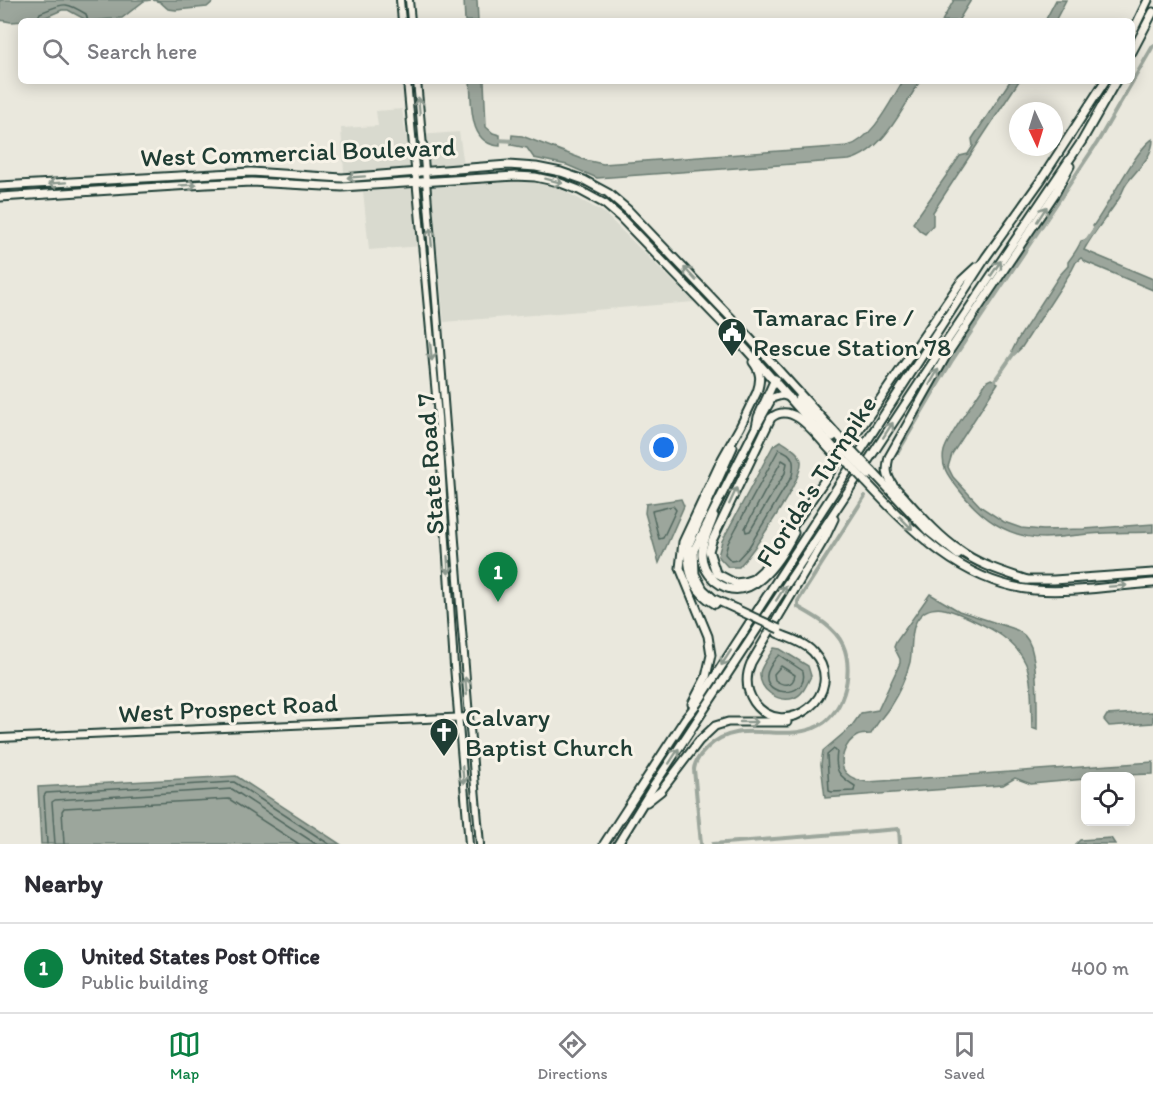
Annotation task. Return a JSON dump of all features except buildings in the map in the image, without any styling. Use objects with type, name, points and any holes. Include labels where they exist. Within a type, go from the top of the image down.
[{"type":"highway","points":[[1135,27],[1148,0]]},
{"type":"highway","points":[[1135,46],[1153,12]]},
{"type":"highway","name":"Florida's Turnpike","points":[[604,844],[986,257],[1047,171],[1103,84]]},
{"type":"highway","name":"Florida's Turnpike","points":[[618,844],[842,500],[1082,141],[1114,84]]},
{"type":"highway","points":[[1027,580],[982,564],[959,550],[941,535],[893,485],[887,476],[886,469],[889,457],[946,356],[1056,192],[1082,141]]},
{"type":"highway","name":"West Commercial Boulevard","points":[[0,186],[251,172],[342,178],[504,166],[536,166],[561,172],[608,193],[636,218],[770,360],[837,446],[867,478],[888,489],[928,531],[964,558],[986,570],[1027,580],[1153,573]]},
{"type":"highway","name":"West Commercial Boulevard","points":[[0,197],[246,182],[342,187],[504,176],[536,177],[558,182],[605,204],[620,217],[867,478],[881,498],[910,528],[939,552],[968,570],[993,581],[1019,588],[1050,590],[1153,583]]},
{"type":"highway","points":[[837,446],[795,414],[780,412],[771,418],[712,541],[709,551],[716,573],[735,583],[753,579],[763,570],[803,515],[962,280],[986,257]]},
{"type":"highway","points":[[685,719],[706,677],[711,655],[708,636],[683,578],[680,556],[683,542],[760,383],[760,372],[741,349],[736,338]]},
{"type":"highway","points":[[756,427],[758,417],[775,381],[775,369],[770,360]]},
{"type":"highway","points":[[757,392],[775,381]]},
{"type":"highway","points":[[775,381],[783,384],[837,446]]},
{"type":"highway","points":[[735,611],[714,599],[703,589],[695,574],[694,550],[772,398],[782,395],[791,398]]},
{"type":"highway","points":[[740,427],[738,438],[689,544],[687,558],[693,583],[705,598],[735,611],[778,631],[813,651],[822,668],[823,686],[818,700],[805,712],[789,717],[772,715],[757,706],[749,692],[747,672],[751,663],[825,538],[842,500]]},
{"type":"highway","points":[[716,509],[704,544],[703,562],[707,573],[714,580],[729,588],[737,589],[754,585],[765,577],[803,515]]},
{"type":"highway","points":[[642,805],[661,791],[699,741],[715,726],[728,722],[789,722],[804,717],[818,707],[827,690],[827,667],[823,658],[810,643],[778,631]]},
{"type":"main road","points":[[400,0],[402,18]]},
{"type":"main road","points":[[409,0],[411,18]]},
{"type":"main road","name":"State Road 7","points":[[407,84],[438,417],[469,844]]},
{"type":"main road","name":"State Road 7","points":[[417,84],[440,334],[480,844]]},
{"type":"main road","points":[[429,323],[440,334]]},
{"type":"main road","points":[[436,405],[446,416]]},
{"type":"main road","points":[[438,417],[448,431]]},
{"type":"main road","points":[[445,507],[454,514]]},
{"type":"main road","points":[[450,594],[456,598],[460,607]]},
{"type":"main road","name":"West Prospect Road","points":[[0,738],[458,717],[469,719]]},
{"type":"shaded area","points":[[402,109],[406,136],[459,132],[467,185],[512,181],[559,188],[603,212],[694,302],[444,322],[436,245],[369,250],[361,171],[344,172],[341,128],[378,126],[376,111]]},
{"type":"water","points":[[0,0],[151,0],[144,1],[122,18],[83,18],[68,10],[62,10],[44,18],[18,18],[18,22],[11,22],[0,20]]},
{"type":"water","points":[[153,0],[215,0],[207,7],[176,10],[168,9],[160,2]]},
{"type":"water","points":[[464,0],[477,0],[478,18],[465,18]]},
{"type":"water","points":[[954,0],[971,0],[960,18],[944,18]]},
{"type":"water","points":[[1056,0],[1066,0],[1057,18],[1047,18]]},
{"type":"water","points":[[470,84],[484,84],[486,127],[500,135],[500,146],[490,144],[482,138],[477,131],[472,112]]},
{"type":"water","points":[[901,84],[918,84],[882,139],[861,155],[849,160],[597,178],[567,165],[534,158],[527,148],[511,145],[512,135],[522,136],[585,160],[603,164],[848,146],[865,136],[886,109]]},
{"type":"water","points":[[1008,84],[1017,84],[933,212],[933,225],[925,234],[913,223],[960,156],[968,154],[973,146],[972,139]]},
{"type":"water","points":[[1153,139],[1147,157],[1084,250],[1153,279],[1153,290],[1081,258],[1076,262],[1022,347],[1015,354],[1012,351],[1018,339],[1068,266],[1068,262],[1081,241],[1088,239],[1095,230],[1093,226],[1139,153]]},
{"type":"water","points":[[991,379],[998,383],[952,454],[948,467],[953,477],[981,507],[1004,522],[1021,528],[1084,529],[1153,524],[1153,532],[1031,537],[996,525],[977,510],[949,477],[943,457],[957,426],[987,381]]},
{"type":"water","points":[[781,441],[798,455],[801,461],[794,484],[776,516],[746,559],[739,567],[728,567],[718,556],[722,541],[773,446]]},
{"type":"water","points":[[681,499],[684,506],[659,563],[645,513],[646,504]]},
{"type":"water","points":[[930,594],[959,611],[1015,629],[1026,638],[1031,647],[1037,688],[1037,730],[1032,728],[1031,687],[1028,671],[1016,648],[997,633],[974,620],[950,610],[932,609],[922,614],[915,624],[908,668],[889,708],[871,734],[857,736],[846,748],[842,764],[848,775],[868,782],[1153,762],[1153,774],[1081,772],[1081,779],[1031,784],[1015,778],[1003,785],[825,798],[821,764],[823,751],[851,727],[861,713],[878,710],[900,663],[894,647]]},
{"type":"water","points":[[774,648],[780,649],[808,666],[811,676],[797,697],[782,699],[776,697],[763,685],[760,673]]},
{"type":"water","points":[[1153,712],[1153,723],[1109,726],[1104,720],[1107,715]]},
{"type":"water","points":[[236,776],[340,844],[41,844],[38,787]]},
{"type":"water","points":[[1111,838],[1115,844],[1076,844],[1080,840]]},
{"type":"waterway","points":[[1135,77],[1153,46]]},
{"type":"waterway","points":[[898,452],[951,362],[1097,143],[1131,84]]},
{"type":"waterway","points":[[496,140],[516,141]]},
{"type":"waterway","points":[[1085,243],[1096,227]]},
{"type":"waterway","points":[[993,383],[1016,350]]},
{"type":"waterway","points":[[701,844],[694,769],[697,760],[706,749],[720,738],[732,734],[800,732],[814,728],[824,723],[839,704],[844,693],[848,668],[843,645],[829,627],[798,607],[798,601],[865,496]]},
{"type":"waterway","points":[[713,844],[899,829],[900,844]]},
{"type":"place","name":"Tamarac Fire / Rescue Station 78","points":[[732,358]]},
{"type":"place","name":"United States Post Office","points":[[498,602]]},
{"type":"place","name":"Calvary Baptist Church","points":[[444,758]]}]
